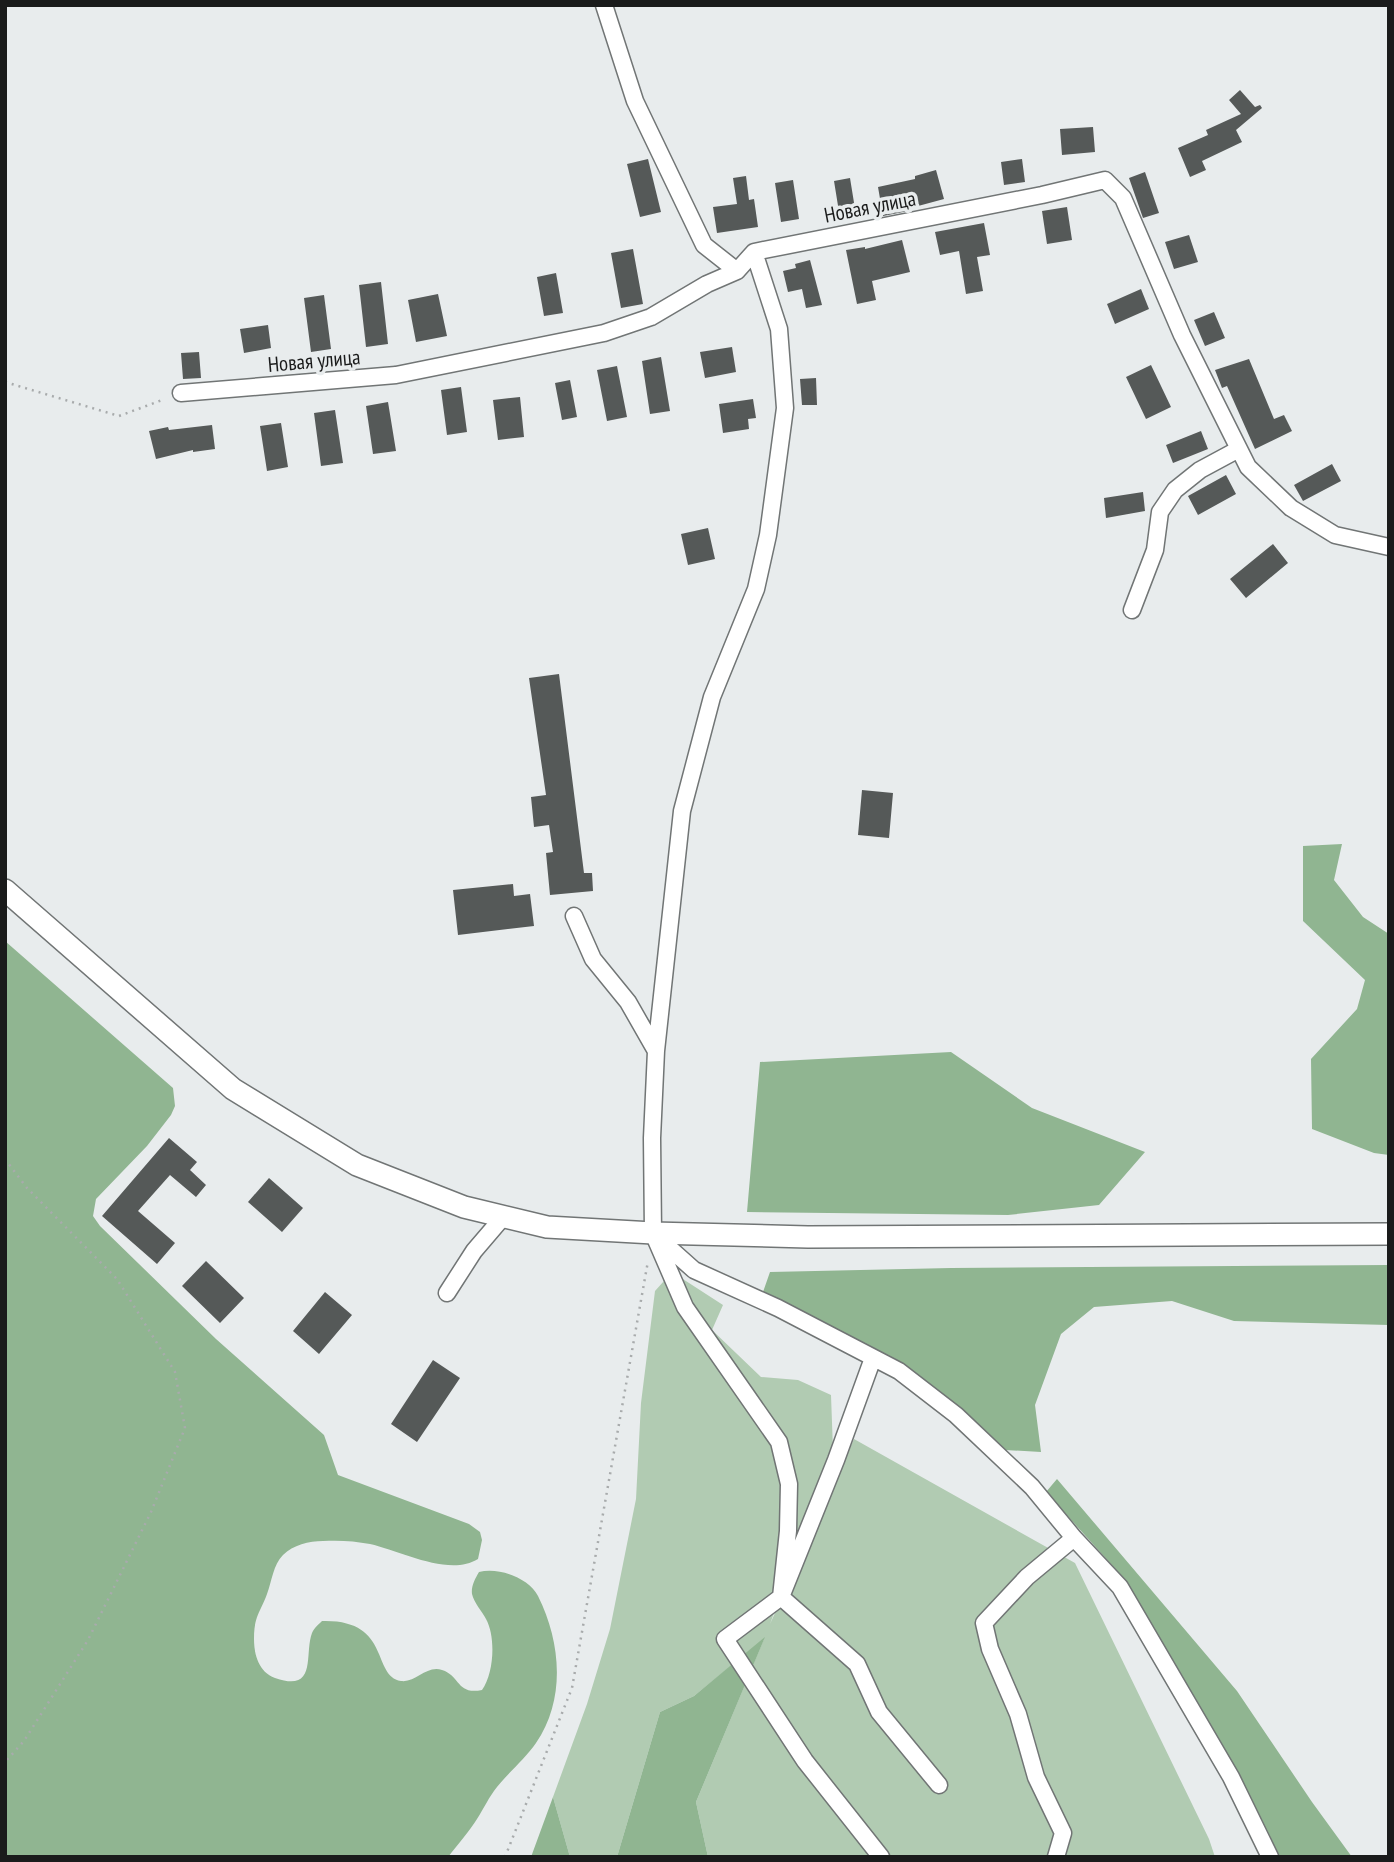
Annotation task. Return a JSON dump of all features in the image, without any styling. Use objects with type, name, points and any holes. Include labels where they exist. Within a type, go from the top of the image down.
[{"type":"main road","points":[[5,890],[233,1089],[357,1164],[464,1207],[547,1227],[653,1233],[808,1237],[1389,1234]]},
{"type":"street","points":[[604,5],[635,102],[704,245],[737,271]]},
{"type":"street","name":"Новая улица","points":[[181,393],[396,375],[604,333],[651,317],[707,284],[737,271],[754,252],[1105,180],[1123,198],[1182,335],[1248,467],[1291,508],[1335,535],[1389,547]]},
{"type":"street","points":[[754,252],[779,329],[785,408],[768,535],[755,589],[712,697],[682,811],[656,1051],[652,1138],[653,1233],[685,1307],[779,1442],[789,1484],[788,1531],[781,1597]]},
{"type":"street","points":[[1132,610],[1155,550],[1160,512],[1175,490],[1200,470],[1239,449]]},
{"type":"street","points":[[574,916],[593,959],[628,1002],[656,1051]]},
{"type":"street","points":[[447,1293],[474,1251],[504,1216]]},
{"type":"street","points":[[653,1233],[694,1270],[778,1308],[899,1371],[956,1415],[1032,1487],[1074,1538],[1120,1587],[1231,1777],[1270,1857]]},
{"type":"street","points":[[873,1358],[836,1460],[781,1597],[726,1639],[804,1761],[881,1857]]},
{"type":"street","points":[[1056,1857],[1063,1833],[1036,1777],[1018,1714],[989,1649],[984,1623],[1027,1577],[1074,1538]]},
{"type":"street","points":[[781,1597],[856,1664],[879,1712],[939,1785]]},
{"type":"path","points":[[5,382],[119,416],[181,393]]},
{"type":"path","points":[[5,1159],[27,1188],[117,1279],[175,1372],[185,1428],[151,1512],[88,1640],[24,1741],[5,1762]]},
{"type":"path","points":[[505,1857],[572,1688],[653,1233]]},
{"type":"green space","points":[[1342,844],[1334,880],[1363,917],[1389,934],[1389,1155],[1374,1153],[1312,1129],[1311,1059],[1357,1009],[1365,980],[1303,921],[1303,846]]},
{"type":"green space","points":[[5,941],[173,1088],[175,1106],[171,1115],[147,1146],[96,1199],[93,1216],[100,1226],[216,1339],[324,1435],[338,1475],[469,1524],[480,1532],[482,1540],[478,1559],[466,1564],[439,1564],[353,1541],[312,1542],[292,1549],[277,1563],[256,1620],[256,1657],[265,1672],[275,1678],[289,1681],[303,1676],[307,1669],[312,1633],[322,1621],[344,1623],[360,1629],[370,1638],[392,1677],[401,1681],[436,1669],[453,1676],[467,1690],[482,1690],[491,1665],[492,1645],[489,1627],[472,1594],[479,1572],[495,1571],[513,1575],[528,1584],[538,1596],[552,1632],[557,1670],[556,1689],[546,1726],[527,1755],[497,1787],[474,1824],[448,1857],[5,1857]]},
{"type":"green space","points":[[951,1052],[1032,1108],[1145,1152],[1099,1205],[1008,1215],[747,1212],[760,1062]]},
{"type":"green space","points":[[1389,1265],[1389,1325],[1234,1321],[1172,1301],[1094,1307],[1061,1334],[1035,1405],[1041,1452],[987,1449],[867,1347],[763,1292],[770,1272]]},
{"type":"green space","points":[[672,1272],[723,1305],[712,1330],[761,1377],[798,1380],[831,1395],[833,1450],[770,1624],[854,1439],[1075,1563],[1209,1839],[1215,1857],[708,1857],[696,1802],[764,1639],[694,1696],[660,1712],[617,1857],[570,1857],[553,1797],[587,1704],[610,1629],[636,1499],[641,1403],[655,1291]]},
{"type":"green space","points":[[1057,1479],[1237,1691],[1352,1857],[1280,1857],[1188,1696],[1128,1583],[1046,1492]]},
{"type":"green space","points":[[765,1637],[696,1802],[708,1857],[617,1857],[660,1712],[694,1696]]},
{"type":"green space","points":[[553,1797],[570,1857],[531,1857]]},
{"type":"building","points":[[1240,90],[1255,107],[1260,105],[1262,108],[1236,130],[1242,142],[1202,161],[1206,170],[1190,177],[1178,148],[1208,135],[1206,130],[1241,114],[1229,100]]},
{"type":"building","points":[[1093,127],[1095,152],[1062,155],[1060,129]]},
{"type":"building","points":[[648,159],[661,212],[640,217],[627,164]]},
{"type":"building","points":[[1022,159],[1025,182],[1004,185],[1001,162]]},
{"type":"building","points":[[936,170],[944,199],[883,216],[878,187],[915,179],[915,176]]},
{"type":"building","points":[[1145,172],[1159,213],[1143,218],[1129,178]]},
{"type":"building","points":[[746,176],[749,200],[754,199],[758,227],[717,233],[713,207],[737,204],[733,178]]},
{"type":"building","points":[[850,178],[856,215],[840,218],[834,181]]},
{"type":"building","points":[[793,180],[799,219],[781,222],[775,183]]},
{"type":"building","points":[[1067,207],[1072,240],[1047,244],[1042,211]]},
{"type":"building","points":[[984,223],[990,255],[977,257],[983,291],[966,294],[959,251],[940,255],[935,232]]},
{"type":"building","points":[[1189,235],[1198,262],[1174,269],[1165,242]]},
{"type":"building","points":[[902,240],[910,272],[872,281],[876,300],[857,304],[846,250],[865,249]]},
{"type":"building","points":[[633,249],[643,304],[621,308],[611,253]]},
{"type":"building","points":[[810,260],[822,305],[806,308],[802,289],[788,292],[783,271],[796,268],[795,264]]},
{"type":"building","points":[[556,273],[563,313],[544,316],[537,277]]},
{"type":"building","points":[[381,282],[388,344],[366,347],[359,285]]},
{"type":"building","points":[[1141,289],[1149,309],[1115,324],[1107,304]]},
{"type":"building","points":[[438,294],[447,336],[416,342],[408,300]]},
{"type":"building","points":[[324,295],[331,349],[311,352],[304,298]]},
{"type":"building","points":[[1214,312],[1225,338],[1205,346],[1194,320]]},
{"type":"building","points":[[268,325],[271,348],[244,353],[240,329]]},
{"type":"building","points":[[732,347],[736,372],[705,378],[700,352]]},
{"type":"building","points":[[199,352],[201,378],[183,379],[181,353]]},
{"type":"building","points":[[661,357],[670,411],[650,414],[642,361]]},
{"type":"building","points":[[1249,359],[1274,419],[1284,415],[1292,431],[1255,449],[1227,386],[1222,388],[1215,370]]},
{"type":"building","points":[[1151,365],[1171,407],[1146,419],[1126,377]]},
{"type":"building","points":[[617,366],[627,417],[607,421],[597,370]]},
{"type":"building","points":[[816,378],[817,405],[802,405],[800,379]]},
{"type":"building","points":[[570,380],[577,417],[562,420],[555,383]]},
{"type":"building","points":[[461,387],[467,432],[447,435],[441,390]]},
{"type":"building","points":[[520,397],[524,437],[498,440],[493,400]]},
{"type":"building","points":[[753,399],[756,418],[748,419],[749,429],[723,433],[719,404]]},
{"type":"building","points":[[388,402],[396,451],[373,454],[366,406]]},
{"type":"building","points":[[335,410],[343,463],[321,466],[314,413]]},
{"type":"building","points":[[281,423],[288,467],[267,471],[260,426]]},
{"type":"building","points":[[212,425],[215,449],[193,450],[156,459],[149,431],[168,427],[169,430]]},
{"type":"building","points":[[1201,431],[1208,449],[1173,463],[1166,445]]},
{"type":"building","points":[[1332,464],[1341,481],[1303,501],[1294,485]]},
{"type":"building","points":[[1226,475],[1236,494],[1198,515],[1188,496]]},
{"type":"building","points":[[1143,492],[1145,511],[1106,518],[1104,498]]},
{"type":"building","points":[[708,528],[715,559],[688,565],[681,534]]},
{"type":"building","points":[[1273,544],[1288,563],[1246,598],[1230,579]]},
{"type":"building","points":[[559,674],[584,873],[592,873],[593,891],[550,895],[546,853],[553,852],[549,825],[534,827],[531,797],[546,795],[529,678]]},
{"type":"building","points":[[862,790],[893,793],[889,838],[858,835]]},
{"type":"building","points":[[513,884],[514,896],[530,894],[534,926],[458,935],[453,890]]},
{"type":"building","points":[[169,1138],[197,1162],[190,1170],[206,1185],[196,1197],[170,1175],[138,1211],[175,1243],[157,1264],[102,1216]]},
{"type":"building","points":[[269,1178],[303,1208],[282,1232],[248,1202]]},
{"type":"building","points":[[206,1261],[244,1298],[220,1323],[182,1286]]},
{"type":"building","points":[[325,1292],[352,1315],[319,1354],[293,1331]]},
{"type":"building","points":[[433,1360],[460,1378],[417,1442],[391,1424]]}]
